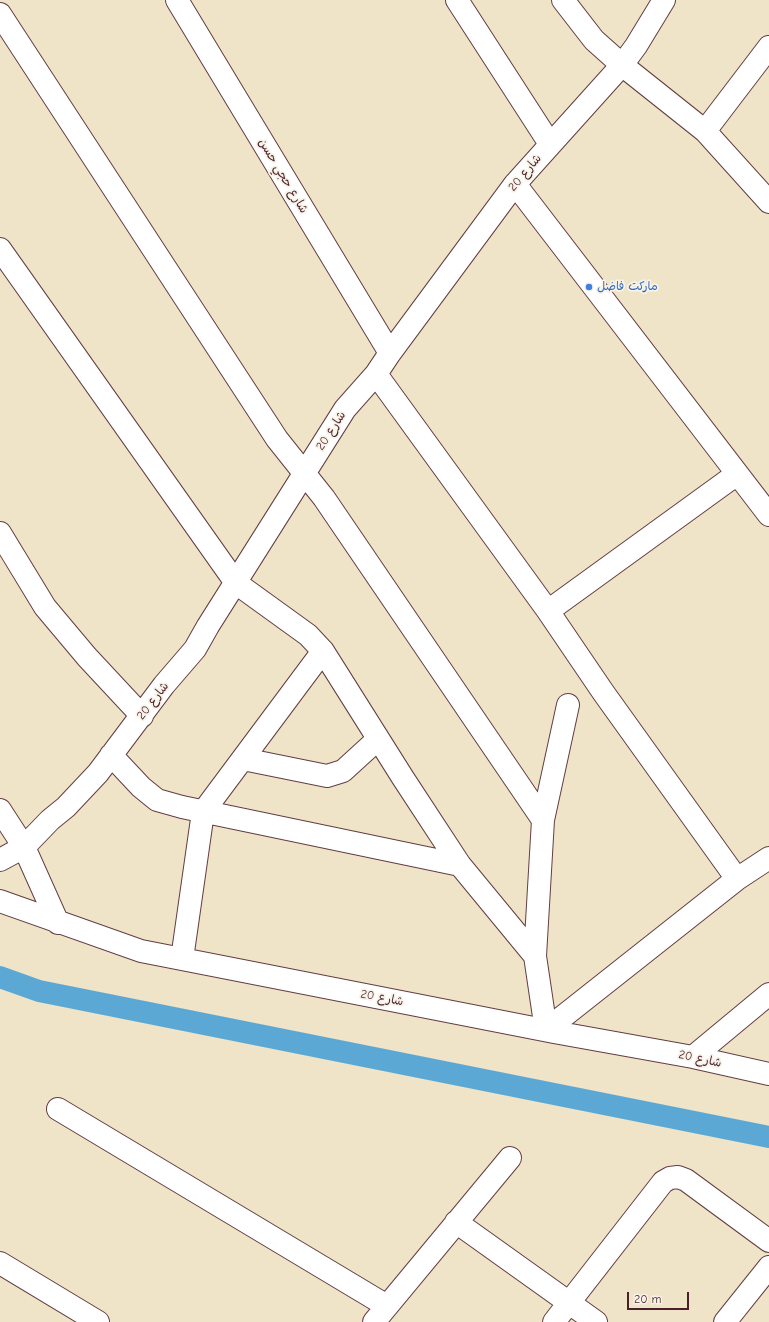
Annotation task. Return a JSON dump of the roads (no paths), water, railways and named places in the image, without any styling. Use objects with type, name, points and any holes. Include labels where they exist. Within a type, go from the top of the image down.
[{"type":"street","name":"شارع حجي حسن","points":[[177,0],[390,353]]},
{"type":"street","points":[[457,0],[550,144]]},
{"type":"street","points":[[563,0],[594,40],[622,65],[705,131],[769,200]]},
{"type":"street","name":"شارع 20","points":[[0,860],[24,847],[50,820],[66,807],[98,773],[164,685],[195,649],[345,409],[376,374],[515,184],[622,65],[636,46],[664,0]]},
{"type":"street","points":[[0,14],[277,439],[303,474],[324,498],[543,820]]},
{"type":"street","points":[[705,131],[769,47]]},
{"type":"street","points":[[515,184],[769,515]]},
{"type":"street","points":[[0,249],[236,583],[315,640],[460,865],[535,956]]},
{"type":"street","points":[[376,374],[548,612],[603,692],[737,879]]},
{"type":"street","points":[[548,612],[737,474]]},
{"type":"street","points":[[0,533],[45,607],[87,657],[142,716]]},
{"type":"street","points":[[182,959],[203,812],[323,651]]},
{"type":"street","points":[[568,705],[543,820],[535,956],[546,1030],[737,879],[769,858]]},
{"type":"street","points":[[243,759],[327,776],[343,771],[378,739]]},
{"type":"street","points":[[111,754],[141,787],[158,800],[203,812],[460,865]]},
{"type":"street","points":[[0,810],[24,847],[58,923]]},
{"type":"street","name":"شارع 20","points":[[0,901],[58,923],[141,951],[546,1030],[693,1057],[769,1074]]},
{"type":"street","points":[[693,1057],[769,994]]},
{"type":"street","points":[[58,1109],[380,1314],[510,1158]]},
{"type":"street","points":[[554,1322],[663,1182],[670,1178],[678,1177],[686,1180],[769,1241]]},
{"type":"street","points":[[456,1222],[596,1322]]},
{"type":"street","points":[[0,1263],[98,1322]]},
{"type":"street","points":[[725,1322],[769,1267]]},
{"type":"waterway","points":[[0,977],[39,991],[769,1137]]},
{"type":"place","name":"ماركت فاضل","points":[[589,287]]}]
